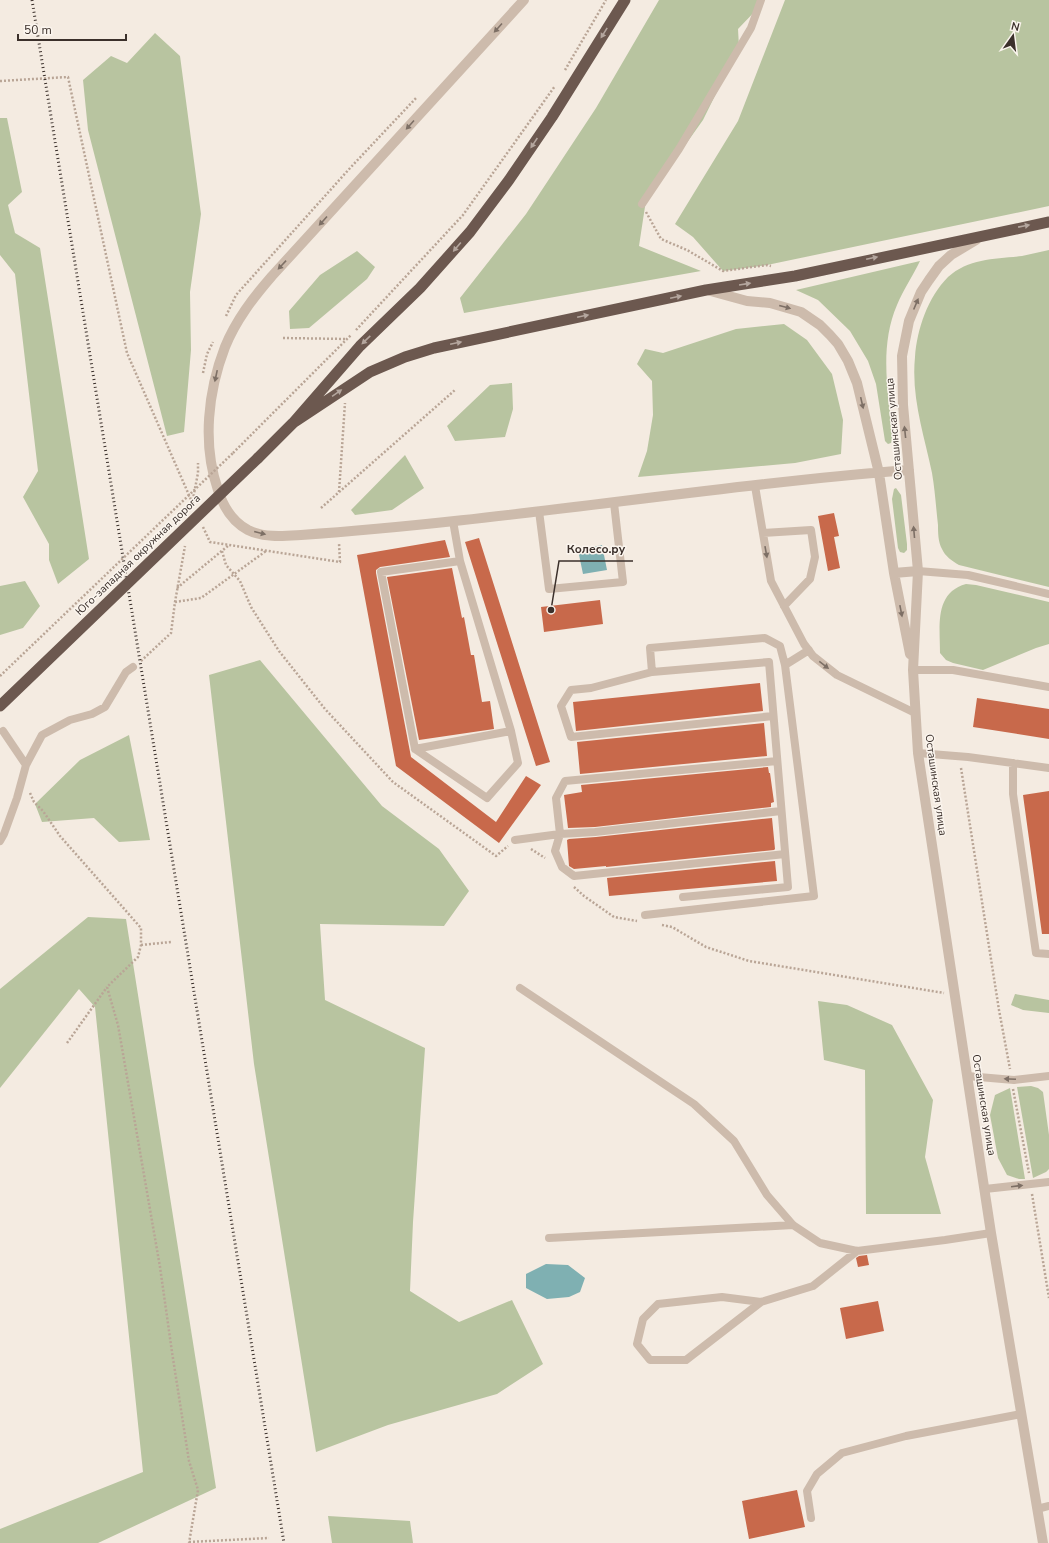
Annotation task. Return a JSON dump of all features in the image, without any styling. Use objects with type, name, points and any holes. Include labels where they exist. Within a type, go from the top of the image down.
[{"type":"highway","points":[[293,423],[360,346],[420,288],[470,232],[535,142],[625,0]]},
{"type":"highway","points":[[293,423],[370,372],[405,357],[434,348],[706,290],[795,276],[1000,231],[1049,222]]},
{"type":"highway","name":"Юго-западная окружная дорога","points":[[0,706],[293,423]]},
{"type":"street","points":[[524,0],[253,298],[238,321],[218,367],[212,395],[208,437],[210,461],[214,480],[222,503],[228,513],[236,522],[248,530],[264,535],[279,536],[338,533],[909,470]]},
{"type":"street","name":"Осташинская улица","points":[[1000,231],[978,238],[951,255],[939,266],[929,280],[914,306],[905,338],[901,375],[902,405],[918,571],[913,670],[918,753],[991,1233],[1043,1543]]},
{"type":"street","name":"Осташинская улица","points":[[706,290],[747,301],[770,303],[801,312],[820,325],[830,335],[838,344],[848,361],[857,383],[879,473],[894,573],[913,670]]},
{"type":"street","points":[[894,573],[918,571]]},
{"type":"lane","points":[[642,204],[679,149],[751,28],[761,0]]},
{"type":"lane","points":[[755,486],[771,581],[809,650],[823,665],[837,675],[915,714]]},
{"type":"lane","points":[[539,511],[549,589],[623,582],[614,502]]},
{"type":"lane","points":[[453,521],[460,561],[511,731],[518,762],[487,798],[415,749],[381,572],[460,561]]},
{"type":"lane","points":[[763,534],[811,530],[815,557],[810,579],[784,606]]},
{"type":"lane","points":[[918,571],[968,575],[1049,594]]},
{"type":"lane","points":[[645,915],[814,896],[785,665],[780,646],[765,638],[650,648],[652,672]]},
{"type":"lane","points":[[785,665],[809,650]]},
{"type":"lane","points":[[683,897],[788,888],[777,760],[773,716],[768,662],[652,672],[591,688],[571,690],[561,706],[571,737],[773,716]]},
{"type":"lane","points":[[0,842],[18,798],[26,765],[42,735],[70,720],[92,714],[105,707],[126,672],[133,667]]},
{"type":"lane","points":[[913,670],[954,670],[1049,687]]},
{"type":"lane","points":[[2,731],[26,765]]},
{"type":"lane","points":[[415,749],[511,731]]},
{"type":"lane","points":[[918,753],[959,756],[1049,768]]},
{"type":"lane","points":[[777,760],[565,781],[556,798],[560,834],[555,851],[562,867],[574,876],[785,854]]},
{"type":"lane","points":[[1013,763],[1013,794],[1036,953],[1049,954]]},
{"type":"lane","points":[[515,840],[781,811]]},
{"type":"lane","points":[[520,988],[694,1104],[734,1141],[767,1195],[793,1225],[820,1243],[857,1250],[991,1233]]},
{"type":"lane","points":[[967,1076],[1012,1080],[1049,1076]]},
{"type":"lane","points":[[985,1189],[1049,1182]]},
{"type":"lane","points":[[549,1238],[793,1225]]},
{"type":"lane","points":[[761,1302],[722,1297],[658,1304],[643,1319],[637,1344],[650,1360],[686,1360],[761,1302],[813,1286],[857,1250]]},
{"type":"lane","points":[[811,1518],[807,1491],[818,1474],[842,1453],[906,1436],[1021,1414]]},
{"type":"lane","points":[[1037,1509],[1049,1506]]},
{"type":"path","points":[[561,76],[606,0]]},
{"type":"path","points":[[0,81],[68,77],[127,353],[196,510]]},
{"type":"path","points":[[0,676],[233,453],[347,339],[463,215],[557,82]]},
{"type":"path","points":[[642,204],[661,239],[687,250],[723,271],[767,265],[774,268]]},
{"type":"path","points":[[282,338],[347,339]]},
{"type":"path","points":[[321,508],[455,390]]},
{"type":"path","points":[[339,492],[346,398]]},
{"type":"path","points":[[201,523],[210,542],[340,562],[338,533]]},
{"type":"path","points":[[146,658],[171,633],[186,539]]},
{"type":"path","points":[[177,588],[229,545]]},
{"type":"path","points":[[175,602],[201,598],[266,551]]},
{"type":"path","points":[[959,756],[999,1010],[1049,1298]]},
{"type":"path","points":[[28,789],[34,802],[55,830],[141,928],[141,945],[138,957],[107,987],[67,1043]]},
{"type":"path","points":[[141,945],[171,942]]},
{"type":"path","points":[[107,987],[118,1025],[160,1267],[189,1461],[198,1490],[189,1542],[269,1538]]},
{"type":"green space","points":[[659,0],[761,0],[760,6],[738,29],[739,47],[703,120],[646,200],[639,246],[701,271],[464,313],[460,298],[526,214],[596,108]]},
{"type":"green space","points":[[785,0],[1049,0],[1049,206],[767,265],[723,271],[693,237],[675,224],[738,121]]},
{"type":"green space","points":[[155,33],[180,56],[201,214],[190,292],[191,350],[184,432],[167,436],[88,130],[83,80],[111,56],[127,63]]},
{"type":"green space","points":[[0,118],[7,118],[22,192],[8,205],[15,233],[40,248],[89,559],[58,584],[49,560],[49,544],[23,497],[38,471],[15,274],[0,255]]},
{"type":"green space","points":[[1049,250],[1049,587],[959,565],[943,552],[938,534],[933,479],[919,416],[914,372],[916,346],[921,325],[929,304],[948,277],[965,266],[983,260],[1022,256]]},
{"type":"green space","points":[[357,251],[375,267],[367,279],[309,328],[290,329],[289,311],[320,275]]},
{"type":"green space","points":[[920,261],[897,305],[891,321],[888,337],[886,370],[893,436],[891,443],[888,444],[885,441],[876,384],[868,361],[850,331],[818,300],[796,290]]},
{"type":"green space","points":[[784,324],[807,340],[832,374],[843,420],[841,454],[795,463],[638,477],[647,451],[653,415],[652,381],[637,364],[645,349],[663,353],[736,329]]},
{"type":"green space","points":[[512,383],[513,409],[505,437],[455,441],[447,426],[490,385]]},
{"type":"green space","points":[[405,455],[424,488],[392,510],[355,515],[351,510]]},
{"type":"green space","points":[[896,488],[901,495],[907,544],[907,550],[904,553],[900,552],[898,548],[892,499],[894,489]]},
{"type":"green space","points":[[25,581],[40,606],[23,628],[0,635],[0,586]]},
{"type":"green space","points":[[966,584],[1049,602],[1049,644],[983,670],[946,660],[940,653],[941,612],[948,595],[956,588]]},
{"type":"green space","points":[[260,660],[382,806],[439,849],[469,891],[444,926],[320,924],[325,1000],[425,1048],[413,1222],[410,1291],[459,1322],[512,1300],[543,1364],[497,1394],[388,1425],[316,1452],[254,1064],[209,675]]},
{"type":"green space","points":[[129,735],[150,840],[119,842],[94,818],[42,822],[35,804],[80,760]]},
{"type":"green space","points":[[88,917],[126,919],[216,1488],[98,1543],[0,1543],[0,1529],[143,1472],[95,1007],[79,989],[0,1088],[0,989]]},
{"type":"green space","points":[[1015,994],[1049,1000],[1049,1013],[1023,1010],[1011,1005]]},
{"type":"green space","points":[[818,1001],[847,1005],[892,1025],[933,1100],[925,1157],[941,1214],[866,1214],[865,1070],[824,1060]]},
{"type":"green space","points":[[1031,1086],[1038,1088],[1043,1092],[1049,1135],[1049,1169],[1033,1178],[1017,1087]]},
{"type":"green space","points":[[1010,1088],[1025,1179],[1019,1179],[1007,1175],[998,1158],[990,1115],[995,1095]]},
{"type":"green space","points":[[328,1516],[410,1521],[413,1543],[332,1543]]},
{"type":"water","points":[[602,545],[607,570],[583,574],[578,550]]},
{"type":"water","points":[[546,1264],[568,1265],[585,1278],[580,1292],[569,1297],[547,1299],[526,1288],[526,1274]]},
{"type":"building","points":[[834,513],[839,536],[834,537],[840,568],[828,571],[818,516]]},
{"type":"building","points":[[479,538],[550,762],[536,766],[465,542]]},
{"type":"building","points":[[445,540],[450,557],[380,567],[376,570],[376,573],[411,757],[496,822],[526,776],[541,785],[499,843],[396,766],[357,555]]},
{"type":"building","points":[[452,568],[462,618],[464,617],[471,655],[474,655],[482,702],[490,701],[494,729],[419,740],[387,577]]},
{"type":"building","points":[[600,600],[603,624],[544,632],[541,607]]},
{"type":"building","points":[[760,683],[763,711],[576,731],[573,702]]},
{"type":"building","points":[[977,698],[1049,709],[1049,739],[973,727]]},
{"type":"building","points":[[764,723],[767,756],[580,774],[577,742]]},
{"type":"building","points":[[768,767],[774,802],[771,803],[771,807],[595,827],[568,828],[564,795],[582,792],[581,785]]},
{"type":"building","points":[[1049,791],[1049,934],[1042,934],[1023,795]]},
{"type":"building","points":[[772,818],[774,850],[606,867],[574,869],[569,866],[567,840],[569,839]]},
{"type":"building","points":[[775,861],[777,881],[609,896],[607,878]]},
{"type":"building","points":[[867,1255],[869,1265],[858,1267],[856,1258]]},
{"type":"building","points":[[878,1301],[884,1331],[846,1339],[840,1308]]},
{"type":"building","points":[[797,1490],[805,1527],[749,1539],[742,1501]]},
{"type":"railway","points":[[32,0],[284,1543]]},
{"type":"place","name":"Колесо.ру","points":[[551,610]]}]
